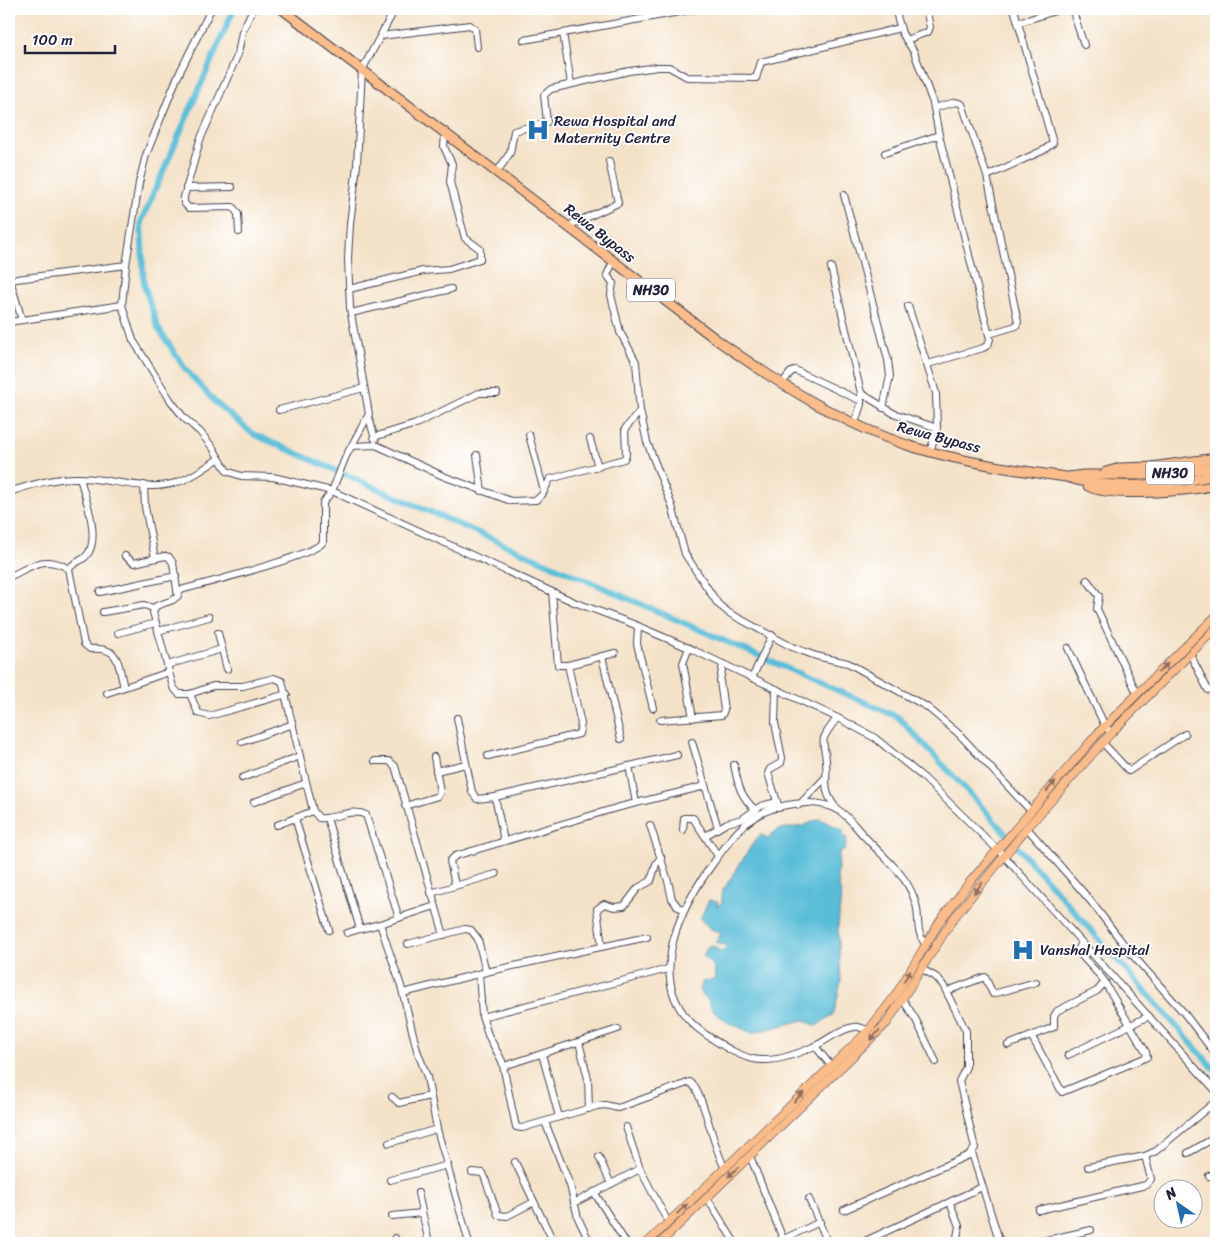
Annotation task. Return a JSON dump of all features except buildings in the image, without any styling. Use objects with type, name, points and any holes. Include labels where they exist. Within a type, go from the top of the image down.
[{"type":"highway","name":"Rewa Bypass","points":[[282,9],[613,262],[780,385],[855,423],[896,441],[930,452],[1082,482],[1125,480],[1181,481],[1216,475]]},
{"type":"highway","points":[[1094,475],[1120,468],[1151,467],[1216,458]]},
{"type":"highway","name":"Rewa Bypass","points":[[1066,478],[1094,475],[1125,480],[1216,467]]},
{"type":"highway","points":[[1082,482],[1102,490],[1119,492],[1153,491],[1216,484]]},
{"type":"main road","points":[[660,1243],[870,1041],[903,1000],[953,919],[1003,850],[1019,823],[1137,692],[1216,616]]},
{"type":"main road","points":[[647,1243],[868,1031],[895,996],[925,944],[954,901],[1026,828],[1102,742],[1216,628]]},
{"type":"street","points":[[211,9],[177,78],[146,155],[139,183],[126,265],[122,305],[133,340],[176,408],[200,432],[227,471],[232,474],[274,477],[333,488],[574,602],[638,626],[723,664],[753,675],[776,689],[875,738],[924,778],[1003,850],[1082,943],[1216,1091]]},
{"type":"street","points":[[239,232],[235,208],[230,206],[189,208],[184,203],[186,188],[200,140],[238,54],[242,32],[253,9]]},
{"type":"street","points":[[376,445],[369,418],[351,314],[349,289],[350,224],[357,166],[362,70],[394,9]]},
{"type":"street","points":[[524,40],[696,9]]},
{"type":"street","points":[[895,9],[900,28],[916,56],[934,108],[990,342],[983,348],[928,364]]},
{"type":"street","points":[[906,40],[928,32],[930,26],[926,9]]},
{"type":"street","points":[[987,176],[1044,150],[1053,142],[1014,9]]},
{"type":"street","points":[[1018,23],[1061,9]]},
{"type":"street","points":[[1072,9],[1084,45]]},
{"type":"street","points":[[380,36],[470,25],[475,29],[477,47]]},
{"type":"street","points":[[497,172],[510,153],[514,131],[546,122],[546,92],[551,89],[658,67],[669,68],[687,77],[756,78],[762,62],[900,28]]},
{"type":"street","points":[[563,33],[571,84]]},
{"type":"street","points":[[934,108],[956,102],[962,104],[987,176],[1018,322],[1013,327],[989,334]]},
{"type":"street","points":[[349,289],[423,271],[449,269],[480,259],[480,249],[465,238],[450,182],[452,164],[444,147],[445,132]]},
{"type":"street","points":[[885,153],[939,135]]},
{"type":"street","points":[[568,226],[618,203],[608,161]]},
{"type":"street","points":[[186,188],[232,187]]},
{"type":"street","points":[[844,195],[888,360],[890,376],[883,408]]},
{"type":"street","points":[[613,262],[607,275],[612,284],[611,295],[620,332],[636,362],[640,412],[647,442],[672,506],[688,560],[720,606],[770,638],[808,654],[840,660],[857,667],[927,707],[959,734],[1030,810]]},
{"type":"street","points":[[22,320],[10,280],[126,265]]},
{"type":"street","points":[[831,266],[861,393],[861,401],[855,423]]},
{"type":"street","points":[[351,314],[451,289]]},
{"type":"street","points":[[9,322],[122,305]]},
{"type":"street","points":[[908,306],[936,393],[937,428],[930,452]]},
{"type":"street","points":[[780,385],[795,370],[861,401]]},
{"type":"street","points":[[279,410],[364,388]]},
{"type":"street","points":[[374,437],[416,424],[479,393],[497,393]]},
{"type":"street","points":[[861,393],[883,408],[937,428]]},
{"type":"street","points":[[352,446],[376,445],[443,476],[503,499],[518,502],[536,500],[544,492],[550,479],[620,461],[625,457],[624,433],[640,412]]},
{"type":"street","points":[[177,591],[286,559],[320,546],[324,536],[323,503],[333,488],[346,456],[369,418]]},
{"type":"street","points":[[529,436],[544,492]]},
{"type":"street","points":[[590,439],[598,467]]},
{"type":"street","points":[[477,455],[482,491]]},
{"type":"street","points":[[9,492],[31,485],[80,478],[144,485],[174,483],[187,478],[218,459]]},
{"type":"street","points":[[69,569],[74,563],[83,559],[89,553],[92,539],[91,520],[80,478]]},
{"type":"street","points":[[144,485],[145,507],[155,558]]},
{"type":"street","points":[[103,612],[138,606],[153,608],[176,599],[176,576],[173,563],[169,557],[134,563],[125,556]]},
{"type":"street","points":[[9,577],[49,561],[57,562],[69,569],[84,644],[90,649],[102,648],[111,651],[115,657],[124,687]]},
{"type":"street","points":[[100,592],[176,576]]},
{"type":"street","points":[[1087,580],[1099,596],[1097,609],[1137,692]]},
{"type":"street","points":[[552,592],[556,662],[560,666],[615,653]]},
{"type":"street","points":[[153,608],[168,668],[176,691],[182,695],[213,686],[243,686],[274,678],[282,681],[287,694],[313,811],[319,818],[354,812],[366,815],[399,918]]},
{"type":"street","points":[[158,631],[209,617]]},
{"type":"street","points":[[118,633],[156,623]]},
{"type":"street","points":[[638,626],[637,644],[653,708]]},
{"type":"street","points":[[218,632],[227,669]]},
{"type":"street","points":[[753,675],[770,638]]},
{"type":"street","points":[[689,648],[682,663],[693,718]]},
{"type":"street","points":[[1068,648],[1105,726],[1111,733]]},
{"type":"street","points":[[107,693],[168,668],[222,649]]},
{"type":"street","points":[[1190,654],[1208,690]]},
{"type":"street","points":[[602,656],[621,739]]},
{"type":"street","points":[[660,720],[718,716],[723,714],[720,681],[723,664]]},
{"type":"street","points":[[488,756],[573,737],[578,734],[581,724],[568,665]]},
{"type":"street","points":[[776,689],[774,723],[782,761],[768,773],[778,805]]},
{"type":"street","points":[[190,694],[198,712],[209,716],[287,694]]},
{"type":"street","points":[[457,718],[466,764],[474,796],[477,799],[495,797],[677,755]]},
{"type":"street","points":[[837,718],[824,737],[826,762],[824,778],[827,794],[838,810],[851,820],[901,873],[916,902],[918,934],[925,944]]},
{"type":"street","points":[[242,742],[293,724]]},
{"type":"street","points":[[1102,742],[1129,771],[1185,734]]},
{"type":"street","points":[[692,742],[718,828]]},
{"type":"street","points":[[242,778],[300,756]]},
{"type":"street","points":[[405,806],[438,796],[434,757]]},
{"type":"street","points":[[375,761],[389,761],[395,766],[405,806],[444,935]]},
{"type":"street","points":[[436,772],[466,764]]},
{"type":"street","points":[[734,765],[740,792],[747,803],[756,810]]},
{"type":"street","points":[[629,766],[636,804]]},
{"type":"street","points":[[800,805],[824,778]]},
{"type":"street","points":[[254,802],[306,783]]},
{"type":"street","points":[[455,885],[451,858],[636,804],[706,786]]},
{"type":"street","points":[[495,797],[504,842]]},
{"type":"street","points":[[706,836],[718,828],[742,819],[756,810],[778,805],[817,804],[838,810]]},
{"type":"street","points":[[778,805],[765,811],[743,826],[718,856],[684,909],[672,945],[668,968],[671,986],[679,1010],[691,1023],[734,1050],[751,1058],[763,1060],[778,1058],[815,1046],[846,1028],[860,1027],[868,1031]]},
{"type":"street","points":[[277,825],[313,811]]},
{"type":"street","points":[[683,830],[684,818],[690,816],[706,836],[718,856]]},
{"type":"street","points":[[295,818],[329,930]]},
{"type":"street","points":[[327,818],[360,929]]},
{"type":"street","points":[[650,825],[672,899],[678,906],[684,909]]},
{"type":"street","points":[[1026,828],[1089,898],[1130,952],[1187,1018],[1216,1056]]},
{"type":"street","points":[[602,947],[598,910],[604,904],[619,907],[628,903],[638,888],[651,881],[656,864],[661,857]]},
{"type":"street","points":[[431,893],[496,874]]},
{"type":"street","points":[[347,933],[435,906]]},
{"type":"street","points":[[380,924],[403,993],[437,1129],[469,1243]]},
{"type":"street","points":[[408,944],[465,929],[470,930],[478,939],[483,973],[482,1017],[504,1066],[516,1127],[522,1128],[605,1105],[618,1108],[690,1082],[698,1092],[719,1157],[725,1168]]},
{"type":"street","points":[[403,993],[483,973],[647,937]]},
{"type":"street","points":[[1032,1037],[1058,1089],[1064,1092],[1146,1058],[1146,1052],[1105,982],[1079,953],[1082,943]]},
{"type":"street","points":[[482,1017],[668,968]]},
{"type":"street","points":[[922,969],[940,980],[967,1034],[966,1067],[959,1081],[975,1144],[972,1153],[1000,1243]]},
{"type":"street","points":[[947,991],[985,977],[994,994],[1036,982]]},
{"type":"street","points":[[1008,1045],[1054,1027],[1054,1016],[1057,1011],[1094,993],[1105,982]]},
{"type":"street","points":[[903,1000],[920,1026],[936,1062]]},
{"type":"street","points":[[1068,1055],[1131,1027],[1149,1016]]},
{"type":"street","points":[[504,1066],[618,1028]]},
{"type":"street","points":[[579,1042],[588,1079],[589,1108]]},
{"type":"street","points":[[815,1046],[834,1075]]},
{"type":"street","points":[[542,1054],[559,1117]]},
{"type":"street","points":[[392,1096],[399,1103],[430,1096]]},
{"type":"street","points":[[1088,1167],[1145,1156],[1162,1146],[1216,1101]]},
{"type":"street","points":[[545,1122],[590,1243]]},
{"type":"street","points":[[626,1127],[640,1170],[668,1222]]},
{"type":"street","points":[[389,1143],[437,1129]]},
{"type":"street","points":[[1188,1154],[1216,1137]]},
{"type":"street","points":[[746,1148],[751,1155],[784,1239]]},
{"type":"street","points":[[844,1210],[972,1153]]},
{"type":"street","points":[[1039,1210],[1146,1185],[1151,1180],[1145,1156]]},
{"type":"street","points":[[599,1157],[610,1184]]},
{"type":"street","points":[[515,1162],[554,1243]]},
{"type":"street","points":[[390,1180],[448,1165]]},
{"type":"street","points":[[574,1203],[640,1170]]},
{"type":"street","points":[[472,1172],[484,1173],[498,1215],[507,1216],[534,1202]]},
{"type":"street","points":[[1209,1176],[1216,1172]]},
{"type":"street","points":[[861,1243],[982,1188]]},
{"type":"street","points":[[594,1192],[626,1243]]},
{"type":"street","points":[[418,1193],[429,1243]]},
{"type":"street","points":[[707,1198],[735,1243]]},
{"type":"street","points":[[809,1199],[828,1243]]},
{"type":"street","points":[[950,1203],[958,1226],[956,1243]]},
{"type":"street","points":[[392,1216],[422,1213]]},
{"type":"street","points":[[775,1243],[820,1222]]},
{"type":"street","points":[[1034,1243],[1091,1230]]},
{"type":"water","points":[[820,819],[843,830],[843,836],[847,838],[845,850],[839,853],[837,877],[841,894],[838,928],[841,981],[834,1014],[816,1026],[804,1020],[752,1033],[727,1022],[713,1011],[709,1002],[699,990],[702,982],[715,979],[714,967],[703,956],[708,947],[714,946],[721,952],[727,946],[716,942],[721,933],[711,929],[700,919],[709,900],[718,902],[717,907],[722,902],[722,892],[755,840],[762,834],[768,839],[780,829],[802,826]]},
{"type":"waterway","points":[[234,9],[141,222],[144,285],[158,328],[186,370],[216,403],[253,434],[898,717],[973,797],[1216,1071]]},
{"type":"place","name":"Rewa Hospital and Maternity Centre","points":[[538,130]]},
{"type":"place","name":"Vanshal Hospital","points":[[1023,950]]}]
